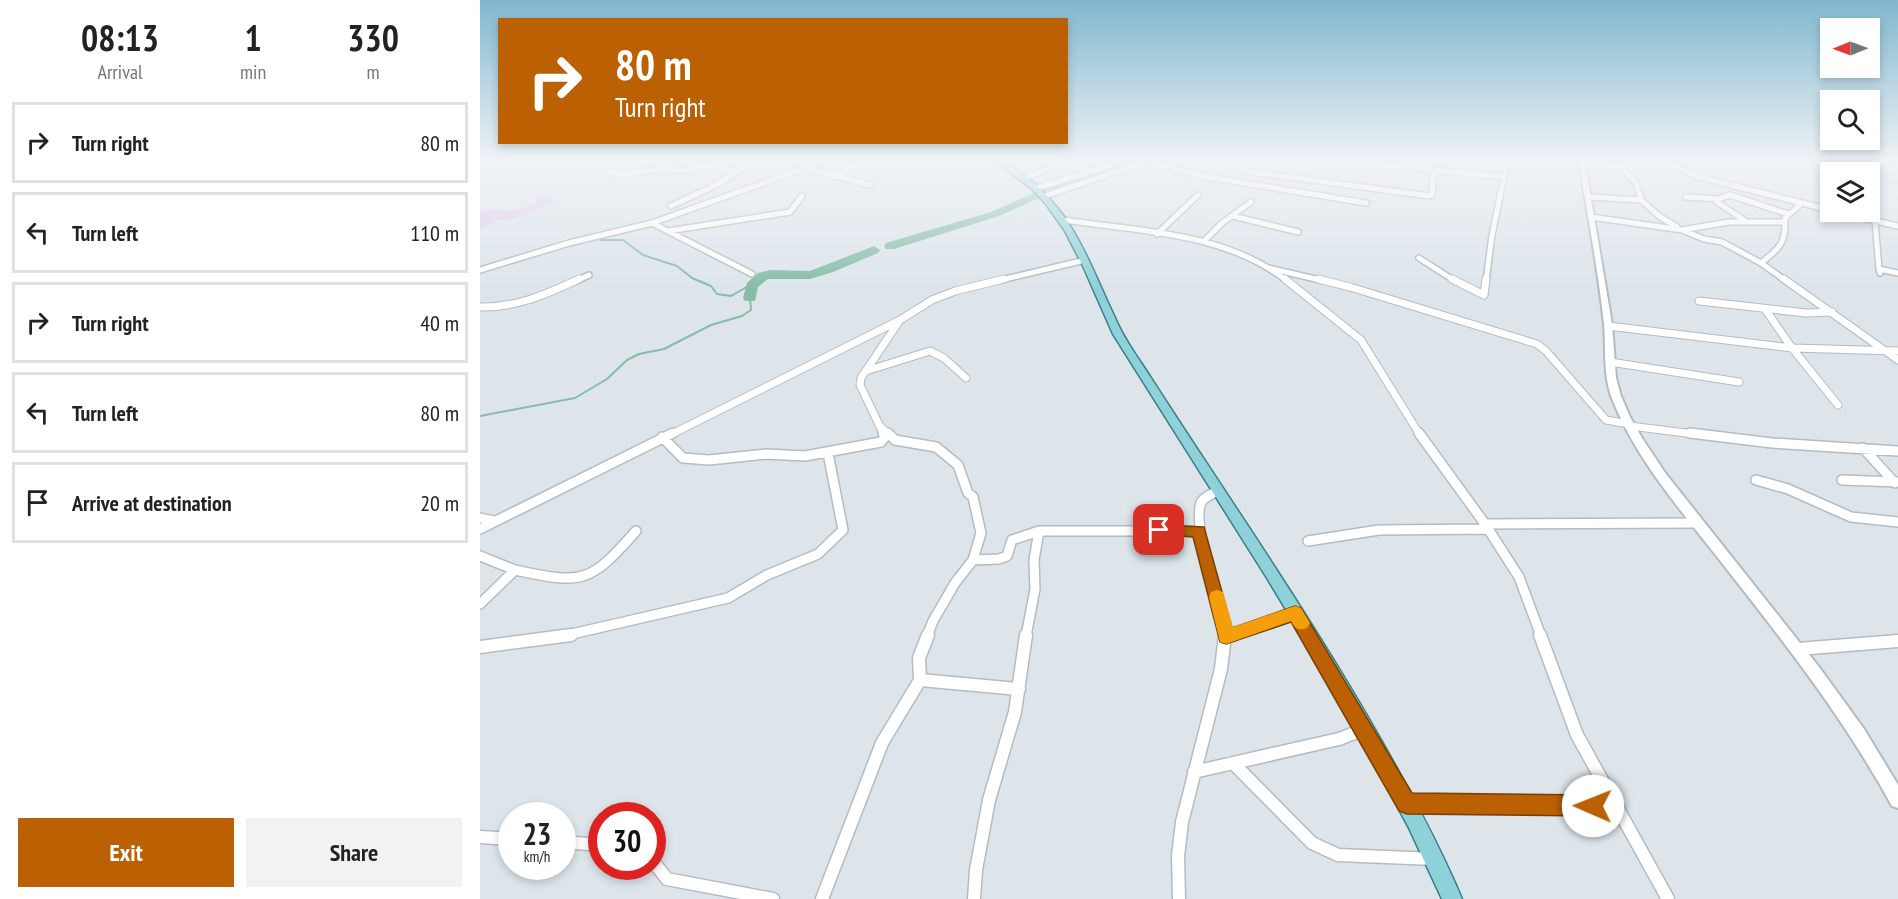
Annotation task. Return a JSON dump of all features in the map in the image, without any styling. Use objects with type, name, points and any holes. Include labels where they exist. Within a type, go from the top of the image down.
[{"type":"main road","points":[[1051,205],[1063,220],[1085,260],[1116,331],[1295,613],[1365,729],[1407,804],[1452,899]]},
{"type":"street","points":[[673,205],[671,206],[687,212]]},
{"type":"street","points":[[480,270],[569,243],[652,223],[706,205]]},
{"type":"street","points":[[668,231],[705,228],[756,216],[790,212],[795,205]]},
{"type":"street","points":[[1157,234],[1188,205]]},
{"type":"street","points":[[1205,240],[1247,205]]},
{"type":"street","points":[[1419,258],[1453,280],[1484,295],[1498,205]]},
{"type":"street","points":[[1589,205],[1608,326],[1615,394],[1629,425],[1650,461],[1798,649],[1849,720],[1898,798]]},
{"type":"street","points":[[1647,205],[1659,216],[1681,229],[1704,239],[1722,242],[1761,263],[1898,360]]},
{"type":"street","points":[[1720,205],[1746,221]]},
{"type":"street","points":[[1760,205],[1788,214]]},
{"type":"street","points":[[1761,263],[1777,251],[1786,236],[1785,222],[1788,214],[1800,205]]},
{"type":"street","points":[[1233,216],[1298,232]]},
{"type":"street","points":[[1591,217],[1681,229],[1729,222],[1785,222]]},
{"type":"street","points":[[1063,220],[1205,240],[1269,267],[1350,287],[1537,345],[1546,351],[1606,420],[1772,443],[1898,451]]},
{"type":"street","points":[[1875,222],[1880,271],[1898,273]]},
{"type":"street","points":[[1880,222],[1898,226]]},
{"type":"street","points":[[652,223],[752,274]]},
{"type":"street","points":[[480,529],[900,320],[932,300],[955,291],[1085,260]]},
{"type":"street","points":[[1269,267],[1361,340],[1416,429],[1487,527],[1519,578],[1577,735],[1668,899]]},
{"type":"street","points":[[480,307],[503,308],[532,300],[589,275]]},
{"type":"street","points":[[1699,301],[1806,313],[1832,312]]},
{"type":"street","points":[[1765,309],[1792,348],[1838,405]]},
{"type":"street","points":[[662,437],[683,458],[693,460],[766,454],[804,456],[881,442],[885,437],[861,391],[861,378],[900,320]]},
{"type":"street","points":[[1608,326],[1792,348],[1898,351]]},
{"type":"street","points":[[866,371],[930,351],[944,358],[966,378]]},
{"type":"street","points":[[1610,362],[1739,382]]},
{"type":"street","points":[[822,899],[882,743],[920,680],[919,658],[933,621],[955,583],[973,560],[979,543],[981,527],[973,497],[968,493],[958,465],[936,447],[895,440],[879,425]]},
{"type":"street","points":[[1863,448],[1897,483]]},
{"type":"street","points":[[480,647],[517,645],[601,629],[722,600],[733,596],[767,575],[804,562],[834,542],[843,530],[828,453]]},
{"type":"street","points":[[1756,480],[1788,489],[1851,517],[1898,522]]},
{"type":"street","points":[[1842,480],[1897,483]]},
{"type":"street","points":[[1179,899],[1179,845],[1182,822],[1221,669],[1226,637],[1199,531],[1199,507],[1202,500],[1217,491]]},
{"type":"street","points":[[480,518],[494,521]]},
{"type":"street","points":[[1308,541],[1378,530],[1698,524]]},
{"type":"street","points":[[480,556],[515,570],[552,578],[591,575],[600,570],[636,531]]},
{"type":"street","points":[[973,560],[999,559],[1007,556],[1012,540],[1039,531],[1199,531]]},
{"type":"street","points":[[974,899],[976,870],[989,800],[1015,712],[1031,601],[1035,589],[1034,560],[1039,531]]},
{"type":"street","points":[[480,604],[515,570]]},
{"type":"street","points":[[1226,637],[1295,613]]},
{"type":"street","points":[[1798,649],[1898,641]]},
{"type":"street","points":[[920,680],[1019,689]]},
{"type":"street","points":[[1194,772],[1339,739],[1365,729]]},
{"type":"street","points":[[1233,763],[1312,843],[1338,855],[1434,859]]},
{"type":"street","points":[[1407,804],[1616,806]]},
{"type":"street","points":[[480,837],[498,838]]},
{"type":"street","points":[[666,878],[773,899]]},
{"type":"shaded area","points":[[531,205],[548,205],[515,219],[499,220],[480,229],[480,212],[490,209],[513,211]]},
{"type":"waterway","points":[[890,246],[995,214],[1015,205]]},
{"type":"waterway","points":[[600,240],[623,240],[643,255],[677,266],[692,278],[711,286],[717,294],[731,296],[757,281]]},
{"type":"waterway","points":[[750,298],[752,287],[763,276],[771,274],[810,275],[874,250]]},
{"type":"waterway","points":[[480,416],[575,398],[607,379],[627,360],[639,354],[664,349],[711,325],[742,316],[751,310],[750,298]]},
{"type":"slow traffic","points":[[1217,597],[1226,637],[1295,613],[1301,623]]},
{"type":"route","points":[[1159,530],[1199,531],[1226,637],[1295,613],[1407,804],[1593,806]]}]
